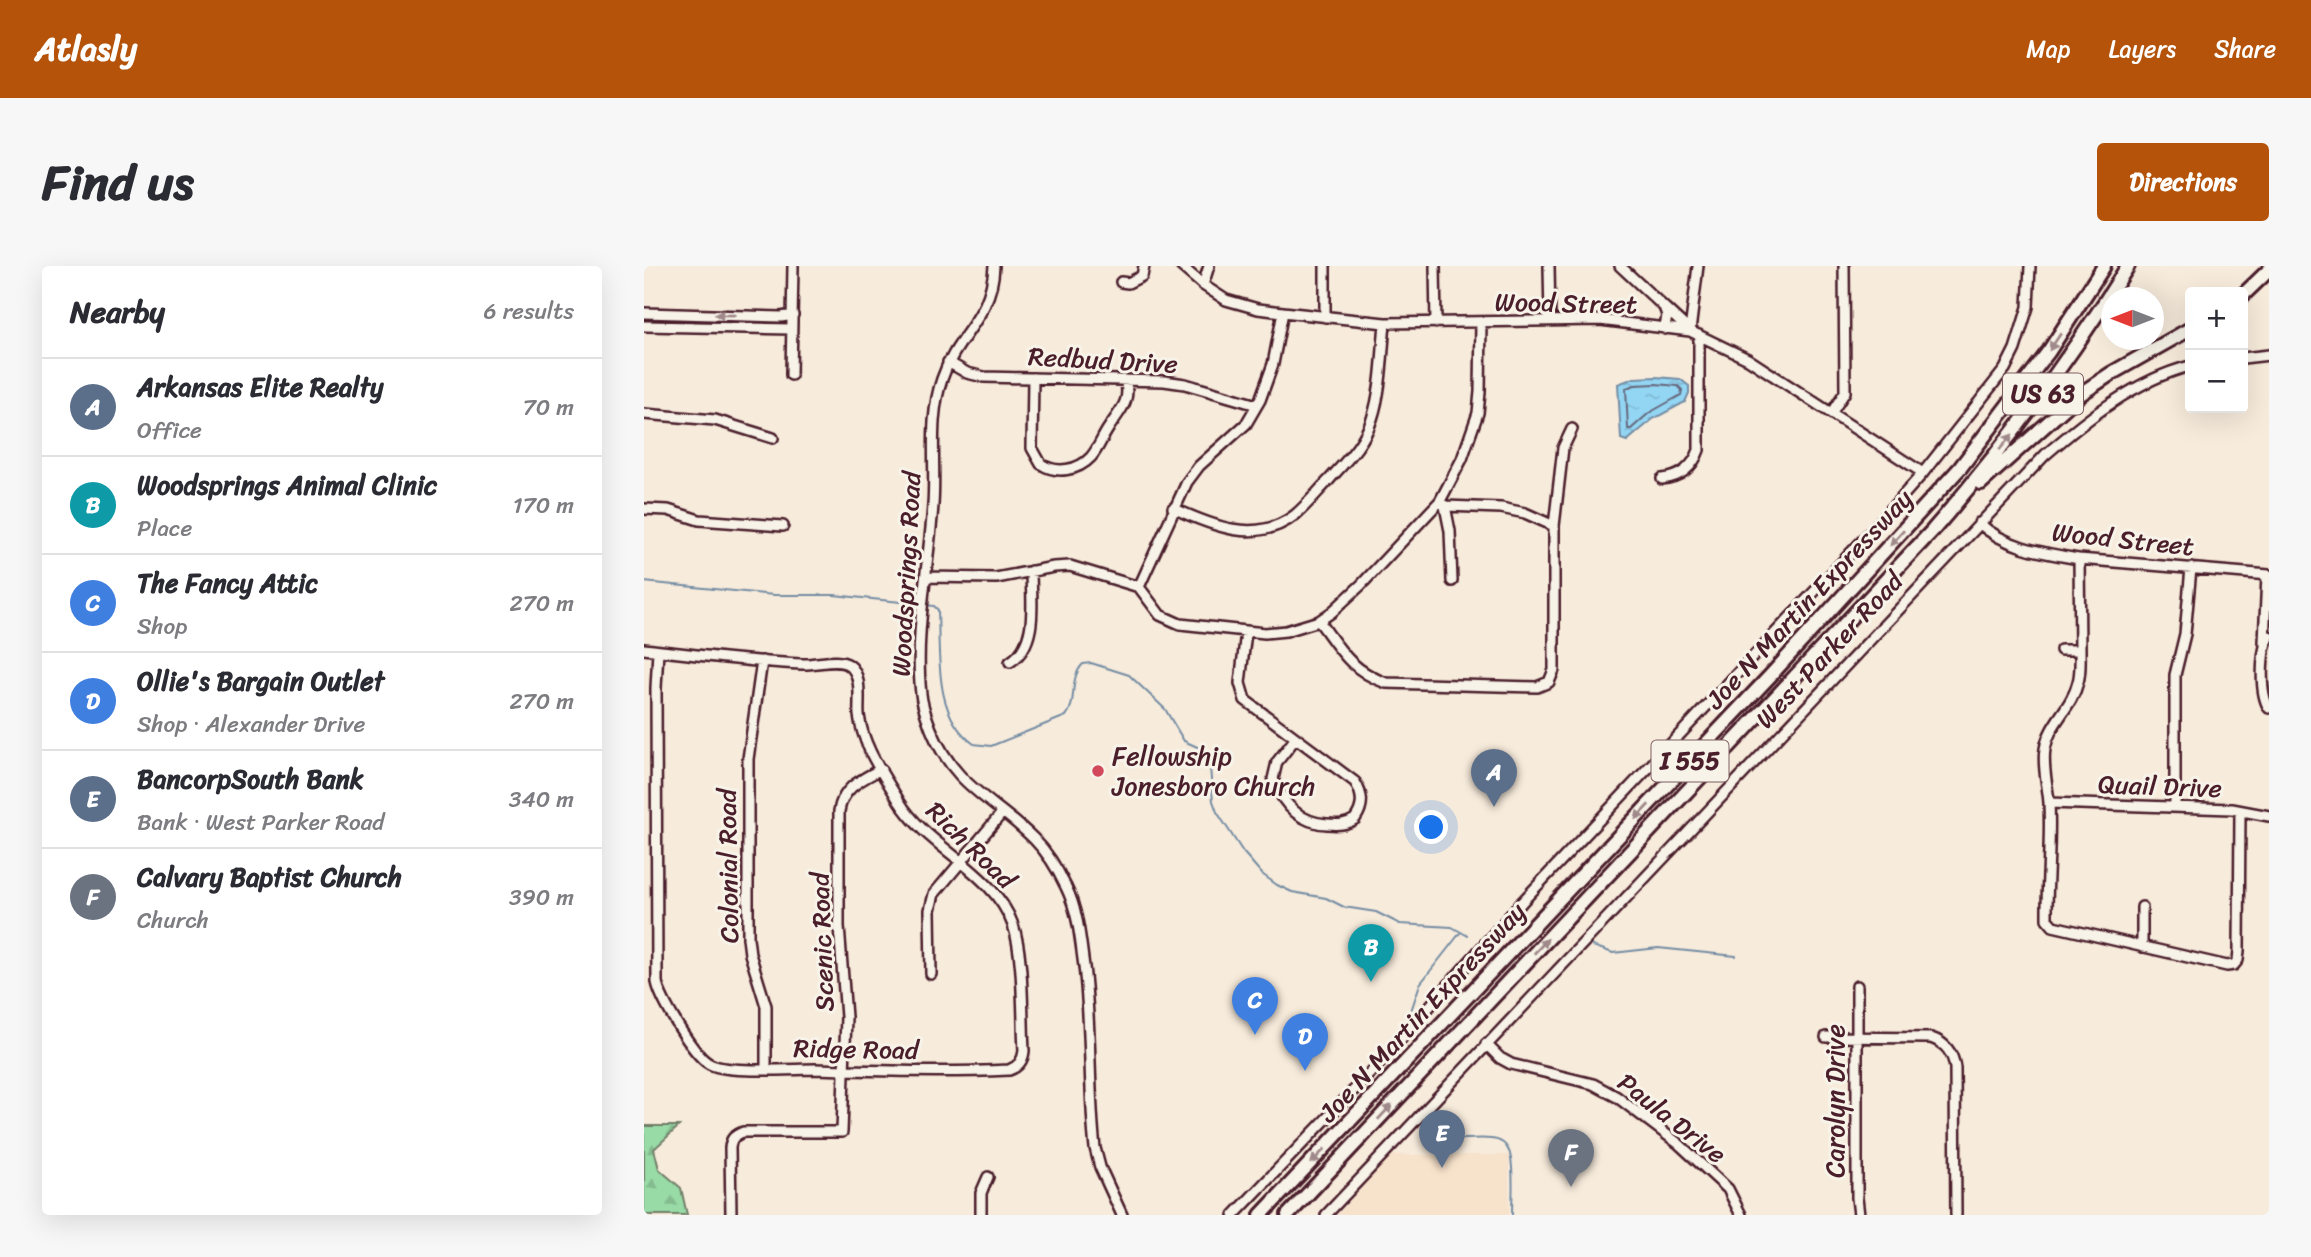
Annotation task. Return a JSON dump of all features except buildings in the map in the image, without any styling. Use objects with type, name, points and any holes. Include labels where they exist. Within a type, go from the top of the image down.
[{"type":"highway","name":"Joe N Martin Expressway","points":[[1261,1215],[1770,677],[1952,477],[2049,351],[2093,285],[2102,266]]},
{"type":"highway","name":"Joe N Martin Expressway","points":[[1288,1215],[1947,514],[2054,380],[2128,266]]},
{"type":"highway","points":[[2248,290],[2269,270]]},
{"type":"highway","name":"US 63","points":[[1947,514],[2079,395],[2185,332]]},
{"type":"street","points":[[791,375],[793,266]]},
{"type":"street","name":"Woodsprings Road","points":[[994,266],[992,289],[987,304],[948,362],[937,395],[933,502],[919,661],[921,696],[924,712],[940,750],[962,780],[1035,840],[1054,864],[1074,906],[1080,929],[1087,985],[1095,1148],[1100,1167],[1122,1215]]},
{"type":"street","points":[[1122,282],[1128,283],[1142,276],[1144,266]]},
{"type":"street","name":"Wood Street","points":[[1181,266],[1203,285],[1232,302],[1283,312],[1385,323],[1600,320],[1695,333],[1748,359],[1923,473]]},
{"type":"street","points":[[1203,285],[1209,266]]},
{"type":"street","points":[[1325,266],[1325,317]]},
{"type":"street","points":[[1436,266],[1436,323]]},
{"type":"street","points":[[1549,266],[1550,320]]},
{"type":"street","points":[[1620,266],[1695,333]]},
{"type":"street","points":[[1662,479],[1676,477],[1687,469],[1695,461],[1699,450],[1695,333],[1698,266]]},
{"type":"street","points":[[1832,412],[1845,392],[1844,266]]},
{"type":"street","points":[[1234,1215],[1377,1066],[1522,901],[1923,473],[1989,390],[2015,349],[2028,307],[2030,266]]},
{"type":"street","points":[[1664,307],[1667,315],[1665,329]]},
{"type":"street","points":[[1139,587],[1182,488],[1194,472],[1246,424],[1257,405],[1273,364],[1283,312]]},
{"type":"street","points":[[644,313],[780,317],[793,315]]},
{"type":"street","points":[[926,577],[996,578],[1070,566],[1139,587],[1160,615],[1168,620],[1197,627],[1246,632],[1286,631],[1319,621],[1361,585],[1443,503],[1462,460],[1478,413],[1481,322]]},
{"type":"street","points":[[1174,508],[1208,524],[1245,531],[1278,525],[1297,513],[1354,452],[1366,435],[1377,402],[1385,323]]},
{"type":"street","points":[[644,326],[791,329]]},
{"type":"street","points":[[2248,357],[2269,355]]},
{"type":"street","name":"Redbud Drive","points":[[948,362],[961,371],[975,375],[1185,384],[1257,405]]},
{"type":"street","name":"West Parker Road","points":[[1326,1215],[2045,455],[2135,388],[2185,368]]},
{"type":"street","points":[[1033,377],[1032,449],[1041,464],[1057,471],[1075,468],[1092,456],[1125,405],[1128,390],[1125,380]]},
{"type":"street","points":[[644,414],[715,420],[773,438]]},
{"type":"street","points":[[1319,621],[1348,661],[1371,678],[1386,683],[1537,687],[1549,682],[1554,670],[1554,526],[1563,448],[1572,429]]},
{"type":"street","points":[[1443,503],[1514,510],[1554,526]]},
{"type":"street","points":[[1443,503],[1450,531],[1451,581]]},
{"type":"street","points":[[644,509],[668,510],[699,520],[783,526]]},
{"type":"street","name":"Wood Street","points":[[1979,523],[1992,534],[2012,544],[2079,559],[2268,575]]},
{"type":"street","points":[[2079,559],[2079,679],[2047,738],[2044,757],[2049,803],[2048,919],[2053,926],[2061,928],[2227,966],[2234,965],[2238,960],[2240,812]]},
{"type":"street","points":[[2175,807],[2175,675],[2185,634],[2192,568]]},
{"type":"street","points":[[1010,662],[1024,648],[1029,635],[1031,571]]},
{"type":"street","points":[[2268,575],[2267,640],[2262,689],[2269,708]]},
{"type":"street","points":[[1246,632],[1240,676],[1245,700],[1355,782],[1362,800],[1362,807],[1355,819],[1338,825],[1314,824],[1295,813],[1273,779],[1278,762],[1295,739]]},
{"type":"street","points":[[644,649],[762,661]]},
{"type":"street","points":[[2061,650],[2080,650]]},
{"type":"street","name":"Ridge Road","points":[[658,651],[657,982],[662,1001],[706,1062],[714,1066],[766,1069],[964,1072],[1009,1070],[1019,1064]]},
{"type":"street","name":"Rich Road","points":[[762,661],[801,664],[841,662],[857,674],[863,734],[902,805],[917,825],[995,894],[1013,925],[1018,945],[1024,1051],[1019,1064]]},
{"type":"street","name":"Colonial Road","points":[[762,661],[748,759],[748,938],[750,954],[766,1006],[766,1069]]},
{"type":"street","name":"Scenic Road","points":[[731,1215],[730,1148],[735,1135],[743,1132],[842,1132],[846,1017],[839,926],[839,811],[843,796],[849,788],[881,769]]},
{"type":"street","name":"Quail Drive","points":[[2049,803],[2232,809],[2269,816]]},
{"type":"street","points":[[931,974],[931,902],[938,888],[1002,813]]},
{"type":"street","points":[[2142,907],[2142,947]]},
{"type":"street","name":"Carolyn Drive","points":[[1857,986],[1855,1038],[1859,1215]]},
{"type":"street","points":[[1826,1037],[1931,1038],[1949,1050],[1955,1069],[1956,1215]]},
{"type":"street","name":"Paula Drive","points":[[1486,1044],[1500,1058],[1511,1064],[1593,1084],[1617,1097],[1679,1144],[1728,1189],[1741,1215]]},
{"type":"street","points":[[981,1215],[981,1193],[988,1177]]},
{"type":"shaded area","points":[[1392,1155],[1509,1155],[1509,1215],[1337,1215]]},
{"type":"green space","points":[[644,1126],[679,1126],[654,1149],[659,1169],[681,1188],[687,1215],[644,1215]]},
{"type":"water","points":[[1634,378],[1680,379],[1689,386],[1685,402],[1653,419],[1627,441],[1621,439],[1618,384]]},
{"type":"waterway","points":[[644,582],[774,595],[834,595],[920,604]]},
{"type":"waterway","points":[[925,605],[934,606],[938,610],[939,665],[945,701],[961,732],[974,744],[991,746],[1066,716],[1072,704],[1076,676],[1083,664],[1091,663],[1129,675],[1165,709],[1184,741],[1204,750],[1209,757],[1213,801],[1217,812],[1243,852],[1262,874],[1292,892],[1326,898],[1344,907],[1376,912],[1400,924],[1452,927],[1468,936]]},
{"type":"waterway","points":[[1411,1011],[1420,984],[1460,933]]},
{"type":"waterway","points":[[1590,945],[1613,953],[1658,948],[1736,956]]},
{"type":"waterway","points":[[1429,1122],[1451,1138],[1487,1138],[1503,1143],[1508,1149],[1512,1166],[1512,1215]]},
{"type":"place","name":"Fellowship Jonesboro Church","points":[[1098,771]]},
{"type":"place","name":"Arkansas Elite Realty","points":[[1494,807]]},
{"type":"place","name":"Woodsprings Animal Clinic","points":[[1371,982]]},
{"type":"place","name":"The Fancy Attic","points":[[1255,1035]]},
{"type":"place","name":"Ollie's Bargain Outlet","points":[[1305,1071]]},
{"type":"place","name":"BancorpSouth Bank","points":[[1442,1168]]},
{"type":"place","name":"Calvary Baptist Church","points":[[1571,1187]]}]
